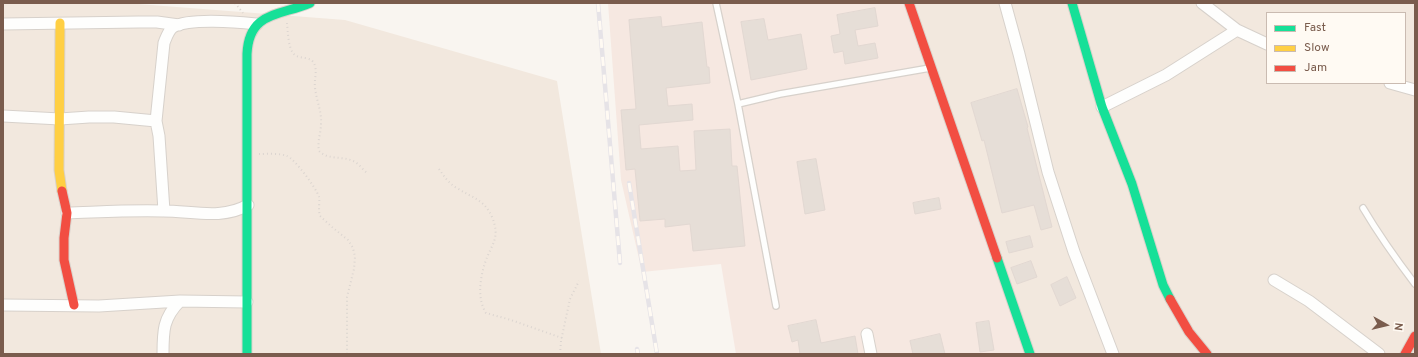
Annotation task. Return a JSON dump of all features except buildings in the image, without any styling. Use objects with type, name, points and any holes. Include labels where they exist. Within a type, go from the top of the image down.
[{"type":"main road","points":[[247,354],[247,54],[249,38],[256,24],[262,20],[302,8],[310,3]]},
{"type":"main road","points":[[909,3],[1030,354]]},
{"type":"main road","points":[[1072,3],[1102,106],[1132,184],[1163,286],[1175,310],[1189,332],[1207,354]]},
{"type":"main road","points":[[60,23],[59,170],[68,212],[64,238],[64,260],[74,305]]},
{"type":"main road","points":[[1405,354],[1415,336]]},
{"type":"street","points":[[1004,3],[1019,54],[1048,172],[1074,252],[1113,354]]},
{"type":"street","points":[[1202,3],[1237,30],[1266,44]]},
{"type":"street","points":[[3,24],[145,22],[179,25],[214,22],[256,24]]},
{"type":"street","points":[[164,211],[159,136],[156,121],[164,43],[172,28],[179,25]]},
{"type":"street","points":[[1102,106],[1166,75],[1237,30]]},
{"type":"street","points":[[1394,84],[1415,90]]},
{"type":"street","points":[[3,116],[60,119],[114,117],[156,121]]},
{"type":"street","points":[[68,212],[164,211],[218,214],[240,210],[248,205]]},
{"type":"street","points":[[1274,280],[1309,300],[1379,354]]},
{"type":"street","points":[[3,305],[99,306],[180,301],[247,302]]},
{"type":"street","points":[[163,354],[164,327],[167,317],[180,301]]},
{"type":"street","points":[[867,334],[871,354]]},
{"type":"lane","points":[[716,3],[738,104],[776,306]]},
{"type":"lane","points":[[738,104],[780,94],[932,67]]},
{"type":"lane","points":[[1363,208],[1377,233],[1415,284]]},
{"type":"path","points":[[285,12],[291,50],[298,58],[310,59],[314,63],[315,67],[315,89],[321,123],[318,139],[319,151],[325,156],[355,162],[367,173]]},
{"type":"path","points":[[247,153],[285,155],[290,157],[297,164],[317,192],[319,198],[320,216],[332,228],[348,240],[353,248],[355,257],[354,269],[347,296],[347,354]]},
{"type":"path","points":[[438,169],[449,182],[457,188],[479,199],[486,206],[492,217],[495,228],[494,244],[485,263],[480,288],[483,309],[486,313],[562,338]]},
{"type":"path","points":[[560,354],[570,299],[579,282]]},
{"type":"shaded area","points":[[3,3],[125,3],[345,20],[557,81],[601,354],[3,354]]},
{"type":"shaded area","points":[[608,3],[909,3],[1030,354],[736,354],[721,264],[642,272],[621,180]]},
{"type":"shaded area","points":[[909,3],[1415,3],[1415,354],[1030,354]]},
{"type":"railway","points":[[598,3],[620,263]]},
{"type":"railway","points":[[629,183],[657,354]]},
{"type":"railway","points":[[637,349],[638,354]]},
{"type":"traffic: fast","points":[[247,354],[247,54],[249,40],[253,30],[260,22],[268,17],[310,3]]},
{"type":"traffic: fast","points":[[1072,3],[1102,107],[1132,184],[1163,285],[1170,299]]},
{"type":"traffic: fast","points":[[997,258],[1030,354]]},
{"type":"traffic: slow","points":[[60,23],[59,170],[62,191]]},
{"type":"traffic: jam","points":[[909,3],[997,258]]},
{"type":"traffic: jam","points":[[62,191],[67,213],[64,238],[64,260],[74,305]]},
{"type":"traffic: jam","points":[[1170,299],[1189,332],[1207,354]]},
{"type":"traffic: jam","points":[[1405,354],[1415,336]]}]
